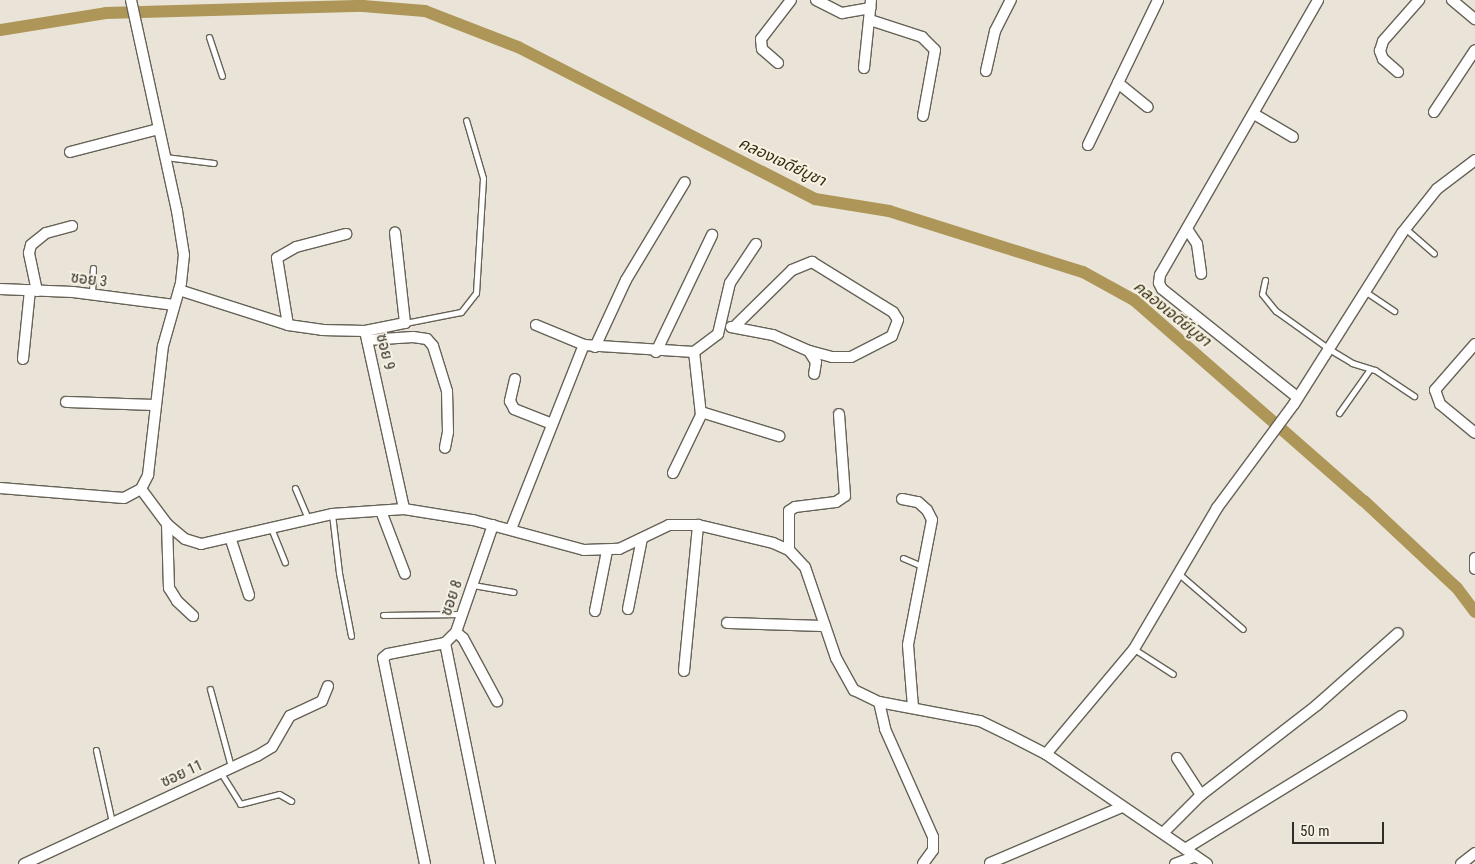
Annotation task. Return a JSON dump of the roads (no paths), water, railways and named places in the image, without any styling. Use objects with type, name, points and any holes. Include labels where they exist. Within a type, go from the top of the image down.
[{"type":"street","points":[[0,488],[124,498],[141,489],[148,475],[163,346],[179,290],[184,255],[131,0]]},
{"type":"street","points":[[778,63],[762,49],[761,38],[792,0]]},
{"type":"street","points":[[816,0],[842,13],[871,4],[864,68]]},
{"type":"street","points":[[986,71],[995,31],[1011,0]]},
{"type":"street","points":[[1088,145],[1158,0]]},
{"type":"street","points":[[1296,401],[1162,289],[1160,275],[1318,0]]},
{"type":"street","points":[[1398,72],[1383,59],[1380,51],[1383,41],[1419,0]]},
{"type":"street","points":[[1452,0],[1475,19]]},
{"type":"street","points":[[870,20],[922,37],[935,50],[923,116]]},
{"type":"street","points":[[1434,112],[1475,50]]},
{"type":"street","points":[[1118,82],[1148,107]]},
{"type":"street","points":[[1254,114],[1293,137]]},
{"type":"street","points":[[70,152],[158,129]]},
{"type":"street","points":[[1046,754],[1134,649],[1217,508],[1296,401],[1406,228],[1437,189],[1475,160]]},
{"type":"street","points":[[595,347],[626,280],[685,182]]},
{"type":"street","points":[[24,360],[33,290],[31,245],[46,232],[72,226]]},
{"type":"street","points":[[1188,229],[1197,244],[1201,274]]},
{"type":"street","points":[[366,335],[405,323],[395,233]]},
{"type":"street","points":[[288,325],[277,258],[296,247],[346,234]]},
{"type":"street","points":[[656,352],[712,235]]},
{"type":"street","points":[[536,325],[584,345],[595,347],[656,352],[694,352],[710,343],[718,334],[730,283],[756,244]]},
{"type":"street","points":[[720,325],[772,335],[809,351],[832,357],[850,357],[892,336],[898,320],[893,312],[812,262],[792,270],[734,327]]},
{"type":"street","name":"ซอย 3","points":[[0,289],[92,295],[174,305]]},
{"type":"street","name":"ซอย 9","points":[[179,290],[288,325],[366,335],[404,509]]},
{"type":"street","points":[[366,335],[427,339],[433,346],[447,391],[448,432],[444,448]]},
{"type":"street","points":[[1475,344],[1435,390],[1440,404],[1475,433]]},
{"type":"street","points":[[511,529],[584,345]]},
{"type":"street","points":[[809,351],[816,362],[814,374]]},
{"type":"street","points":[[673,473],[701,412],[694,352]]},
{"type":"street","points":[[515,379],[510,401],[514,409],[552,424]]},
{"type":"street","points":[[66,402],[156,405]]},
{"type":"street","points":[[701,412],[779,436]]},
{"type":"street","points":[[789,550],[791,510],[836,502],[845,496],[839,414]]},
{"type":"street","points":[[141,489],[167,524],[185,539],[201,544],[231,540],[271,527],[332,514],[404,509],[511,529],[584,550],[607,551],[642,538],[669,525],[698,525],[773,543],[789,550],[805,567],[825,626],[848,684],[854,690],[879,702],[980,721],[1046,754],[1207,864]]},
{"type":"street","points":[[902,499],[918,502],[927,510],[932,520],[908,645],[913,707]]},
{"type":"street","points":[[381,511],[405,574]]},
{"type":"street","points":[[167,524],[169,588],[176,601],[193,616]]},
{"type":"street","name":"ซอย 8","points":[[492,525],[464,614],[456,632],[463,638],[497,701]]},
{"type":"street","points":[[684,671],[698,525]]},
{"type":"street","points":[[628,609],[642,538]]},
{"type":"street","points":[[231,540],[249,595]]},
{"type":"street","points":[[595,612],[607,551]]},
{"type":"street","points":[[1475,558],[1475,569]]},
{"type":"street","points":[[727,623],[825,626]]},
{"type":"street","points":[[425,864],[383,658],[388,654],[445,644],[456,632]]},
{"type":"street","points":[[1163,833],[1201,795],[1317,705],[1398,633]]},
{"type":"street","points":[[445,644],[490,864]]},
{"type":"street","name":"ซอย 11","points":[[24,864],[232,768],[272,747],[290,716],[322,701],[328,686]]},
{"type":"street","points":[[879,702],[884,729],[933,837],[932,850],[923,864]]},
{"type":"street","points":[[1185,849],[1401,716]]},
{"type":"street","points":[[1177,758],[1201,795]]},
{"type":"street","points":[[990,863],[1122,807]]},
{"type":"street","points":[[1461,864],[1475,853]]},
{"type":"street","points":[[1176,864],[1196,856]]},
{"type":"lane","points":[[208,37],[222,76]]},
{"type":"lane","points":[[405,323],[461,312],[476,293],[483,178],[466,120]]},
{"type":"lane","points":[[165,157],[214,163]]},
{"type":"lane","points":[[1406,228],[1434,253]]},
{"type":"lane","points":[[92,295],[93,268]]},
{"type":"lane","points":[[1266,280],[1262,290],[1266,299],[1330,349],[1370,368],[1414,396]]},
{"type":"lane","points":[[1366,292],[1394,311]]},
{"type":"lane","points":[[1339,413],[1370,368]]},
{"type":"lane","points":[[296,488],[308,519]]},
{"type":"lane","points":[[332,514],[339,573],[351,636]]},
{"type":"lane","points":[[271,527],[286,562]]},
{"type":"lane","points":[[903,558],[922,566]]},
{"type":"lane","points":[[1179,574],[1243,629]]},
{"type":"lane","points":[[473,585],[513,592]]},
{"type":"lane","points":[[383,615],[464,614]]},
{"type":"lane","points":[[1134,649],[1173,674]]},
{"type":"lane","points":[[210,689],[232,768]]},
{"type":"lane","points":[[96,750],[112,822]]},
{"type":"lane","points":[[221,772],[240,804],[279,794],[291,801]]},
{"type":"waterway","name":"คลองเจดีย์บูชา","points":[[0,30],[106,13],[363,6],[425,11],[518,47],[815,199],[889,211],[1083,272],[1134,300],[1364,501],[1457,588],[1475,612]]}]
